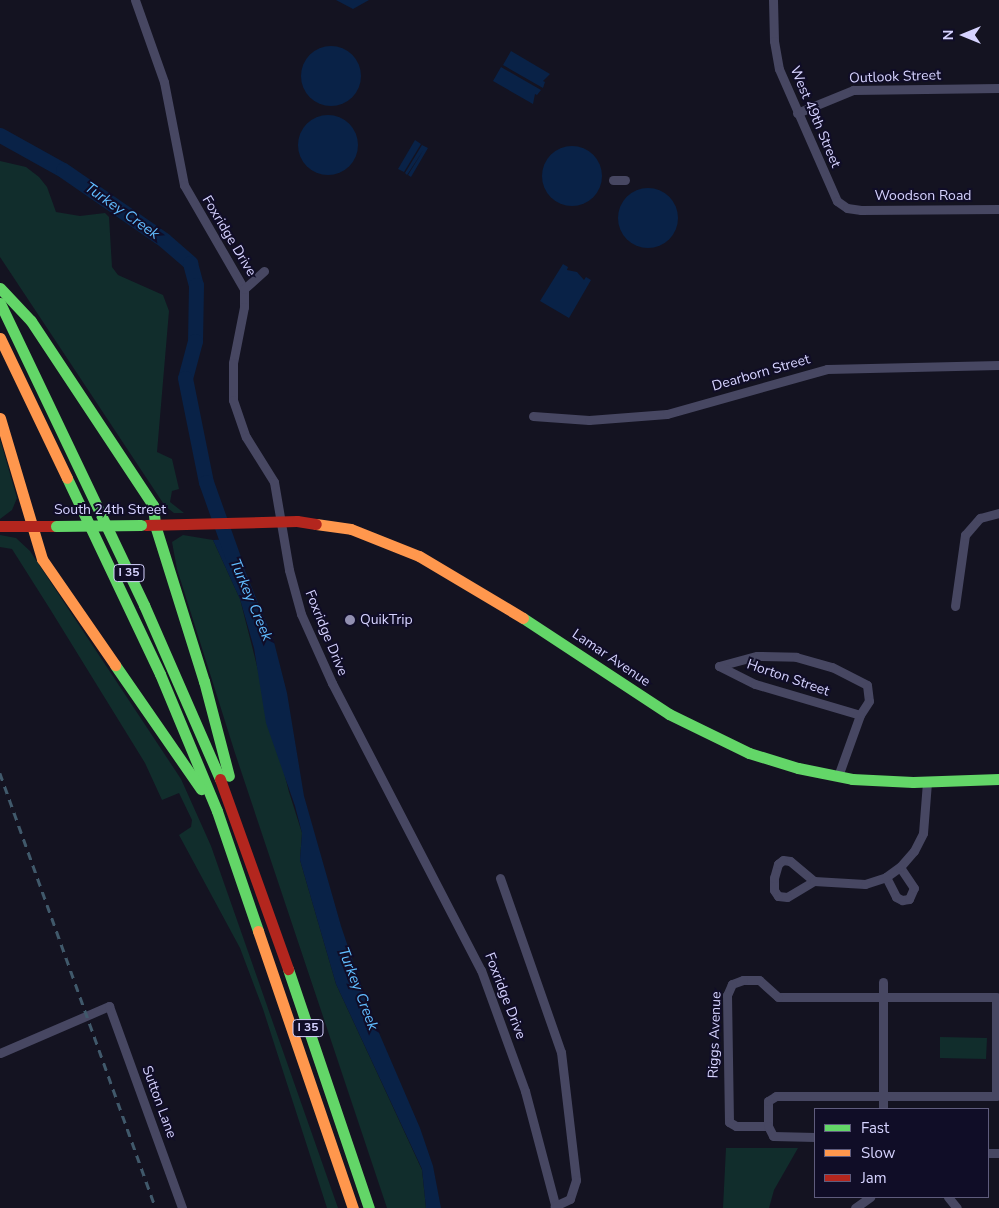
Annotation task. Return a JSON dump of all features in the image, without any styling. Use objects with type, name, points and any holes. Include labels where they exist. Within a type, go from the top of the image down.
[{"type":"main road","points":[[0,288],[31,321],[141,483],[153,505],[156,525],[204,682],[247,848]]},
{"type":"main road","name":"I 35","points":[[0,303],[184,691],[247,848],[369,1208]]},
{"type":"main road","name":"I 35","points":[[0,338],[160,674],[217,811],[353,1208]]},
{"type":"main road","points":[[0,418],[34,526],[42,559],[217,811]]},
{"type":"main road","name":"South 24th Street","points":[[0,526],[182,525],[220,522]]},
{"type":"main road","name":"Lamar Avenue","points":[[220,522],[282,522],[333,525],[397,544],[538,627],[698,730],[778,763],[838,776],[926,782],[999,779]]},
{"type":"street","name":"Foxridge Drive","points":[[135,0],[164,82],[185,188],[237,272],[244,289],[244,306],[233,363],[233,400],[246,437],[272,476],[293,589],[313,643],[406,828],[470,946],[491,993],[525,1091],[555,1207],[570,1199],[576,1180],[561,1052],[500,878]]},
{"type":"street","name":"West 49th Street","points":[[774,0],[776,54],[797,112],[832,193],[847,208]]},
{"type":"street","name":"Outlook Street","points":[[797,112],[853,90],[999,88]]},
{"type":"street","points":[[613,180],[625,180]]},
{"type":"street","name":"Woodson Road","points":[[847,208],[999,209]]},
{"type":"street","points":[[244,289],[264,271]]},
{"type":"street","name":"Dearborn Street","points":[[533,416],[589,420],[667,414],[827,369],[999,364]]},
{"type":"street","points":[[955,606],[965,535],[980,518],[999,513]]},
{"type":"street","name":"Horton Street","points":[[838,776],[860,715],[869,701],[869,688],[832,667],[796,657],[770,655],[719,666],[755,684],[860,715]]},
{"type":"street","points":[[814,881],[787,897],[778,896],[774,890],[777,866],[784,860],[814,881],[860,884],[886,877],[900,867],[914,851],[922,833],[926,782]]},
{"type":"street","points":[[886,877],[896,897],[902,900],[909,898],[914,888],[900,867]]},
{"type":"street","name":"Riggs Avenue","points":[[814,1137],[772,1136],[768,1126],[734,1126],[728,1119],[727,995],[730,986],[739,980],[757,979],[765,983],[778,998],[883,997]]},
{"type":"street","points":[[883,982],[883,1108]]},
{"type":"street","points":[[768,1126],[768,1103],[776,1096],[996,1096],[996,997],[883,997]]},
{"type":"street","name":"Sutton Lane","points":[[0,1053],[109,1006],[182,1208]]},
{"type":"street","points":[[855,1208],[869,1198]]},
{"type":"street","points":[[949,1198],[957,1208]]},
{"type":"green space","points":[[0,161],[26,167],[39,177],[47,187],[56,212],[80,216],[105,213],[109,217],[112,267],[118,275],[163,295],[169,311],[157,452],[172,459],[179,489],[172,491],[170,502],[184,513],[174,513],[165,506],[0,257]]},
{"type":"green space","points":[[0,439],[17,498],[12,510],[0,519]]},
{"type":"green space","points":[[0,535],[16,538],[30,551],[181,779],[211,846],[338,1208],[327,1208],[263,1009],[240,948],[179,835],[191,827],[192,820],[179,793],[162,800],[145,763],[12,549],[0,547]]},
{"type":"green space","points":[[183,535],[213,540],[240,599],[289,792],[302,833],[300,860],[336,984],[422,1170],[426,1208],[387,1208],[235,753],[177,569],[172,542]]},
{"type":"green space","points":[[940,1037],[987,1038],[986,1059],[940,1058]]},
{"type":"green space","points":[[726,1148],[798,1148],[774,1190],[769,1208],[723,1208]]},
{"type":"water","points":[[336,0],[369,0],[353,9]]},
{"type":"water","points":[[325,46],[337,46],[348,51],[356,59],[361,70],[359,88],[348,101],[337,106],[325,106],[314,101],[306,93],[301,82],[301,70],[306,59],[314,51]]},
{"type":"water","points":[[511,51],[550,74],[543,81],[545,82],[543,88],[503,65]]},
{"type":"water","points":[[501,67],[541,90],[537,95],[535,94],[533,104],[493,81]]},
{"type":"water","points":[[322,115],[334,115],[345,120],[353,128],[358,139],[356,157],[345,170],[334,175],[322,175],[311,170],[303,162],[298,151],[298,139],[303,128],[311,120]]},
{"type":"water","points":[[415,140],[421,144],[404,172],[398,169]]},
{"type":"water","points":[[422,145],[428,148],[411,177],[408,175],[424,149],[407,175],[405,173]]},
{"type":"water","points":[[566,146],[578,146],[589,151],[597,159],[602,170],[600,188],[589,201],[578,206],[566,206],[555,201],[547,193],[542,182],[542,170],[547,159],[555,151]]},
{"type":"water","points":[[642,188],[654,188],[665,193],[673,201],[678,212],[676,230],[665,243],[654,248],[642,248],[631,243],[623,235],[618,224],[618,212],[623,201],[631,193]]},
{"type":"water","points":[[563,264],[568,267],[567,270],[577,272],[584,280],[586,277],[591,280],[569,318],[540,301]]},
{"type":"water","points":[[232,539],[274,642],[287,693],[304,796],[341,926],[370,1012],[420,1128],[433,1166],[441,1208],[426,1208],[422,1169],[336,984],[300,860],[302,833],[295,806],[266,723],[254,648],[240,599],[213,540]]},
{"type":"waterway","name":"Turkey Creek","points":[[0,135],[63,170],[164,240],[190,263],[196,285],[195,341],[185,378],[206,482],[233,558]]},
{"type":"railway","points":[[0,773],[156,1208]]},
{"type":"traffic: fast","points":[[0,288],[31,321],[153,505],[155,525],[204,681],[229,776]]},
{"type":"traffic: fast","points":[[0,303],[144,605],[220,779]]},
{"type":"traffic: fast","points":[[67,478],[160,674],[217,811],[258,931]]},
{"type":"traffic: fast","points":[[56,526],[141,525]]},
{"type":"traffic: fast","points":[[523,618],[669,714],[749,753],[798,768],[852,779],[913,782],[999,779]]},
{"type":"traffic: fast","points":[[115,665],[201,789]]},
{"type":"traffic: fast","points":[[288,969],[369,1208]]},
{"type":"traffic: slow","points":[[0,338],[67,478]]},
{"type":"traffic: slow","points":[[0,418],[42,559],[115,665]]},
{"type":"traffic: slow","points":[[316,524],[351,529],[419,556],[523,618]]},
{"type":"traffic: slow","points":[[258,931],[353,1208]]},
{"type":"traffic: jam","points":[[146,525],[297,521],[316,524]]},
{"type":"traffic: jam","points":[[0,526],[56,526]]},
{"type":"traffic: jam","points":[[220,779],[288,969]]},
{"type":"place","name":"QuikTrip","points":[[350,620]]}]
